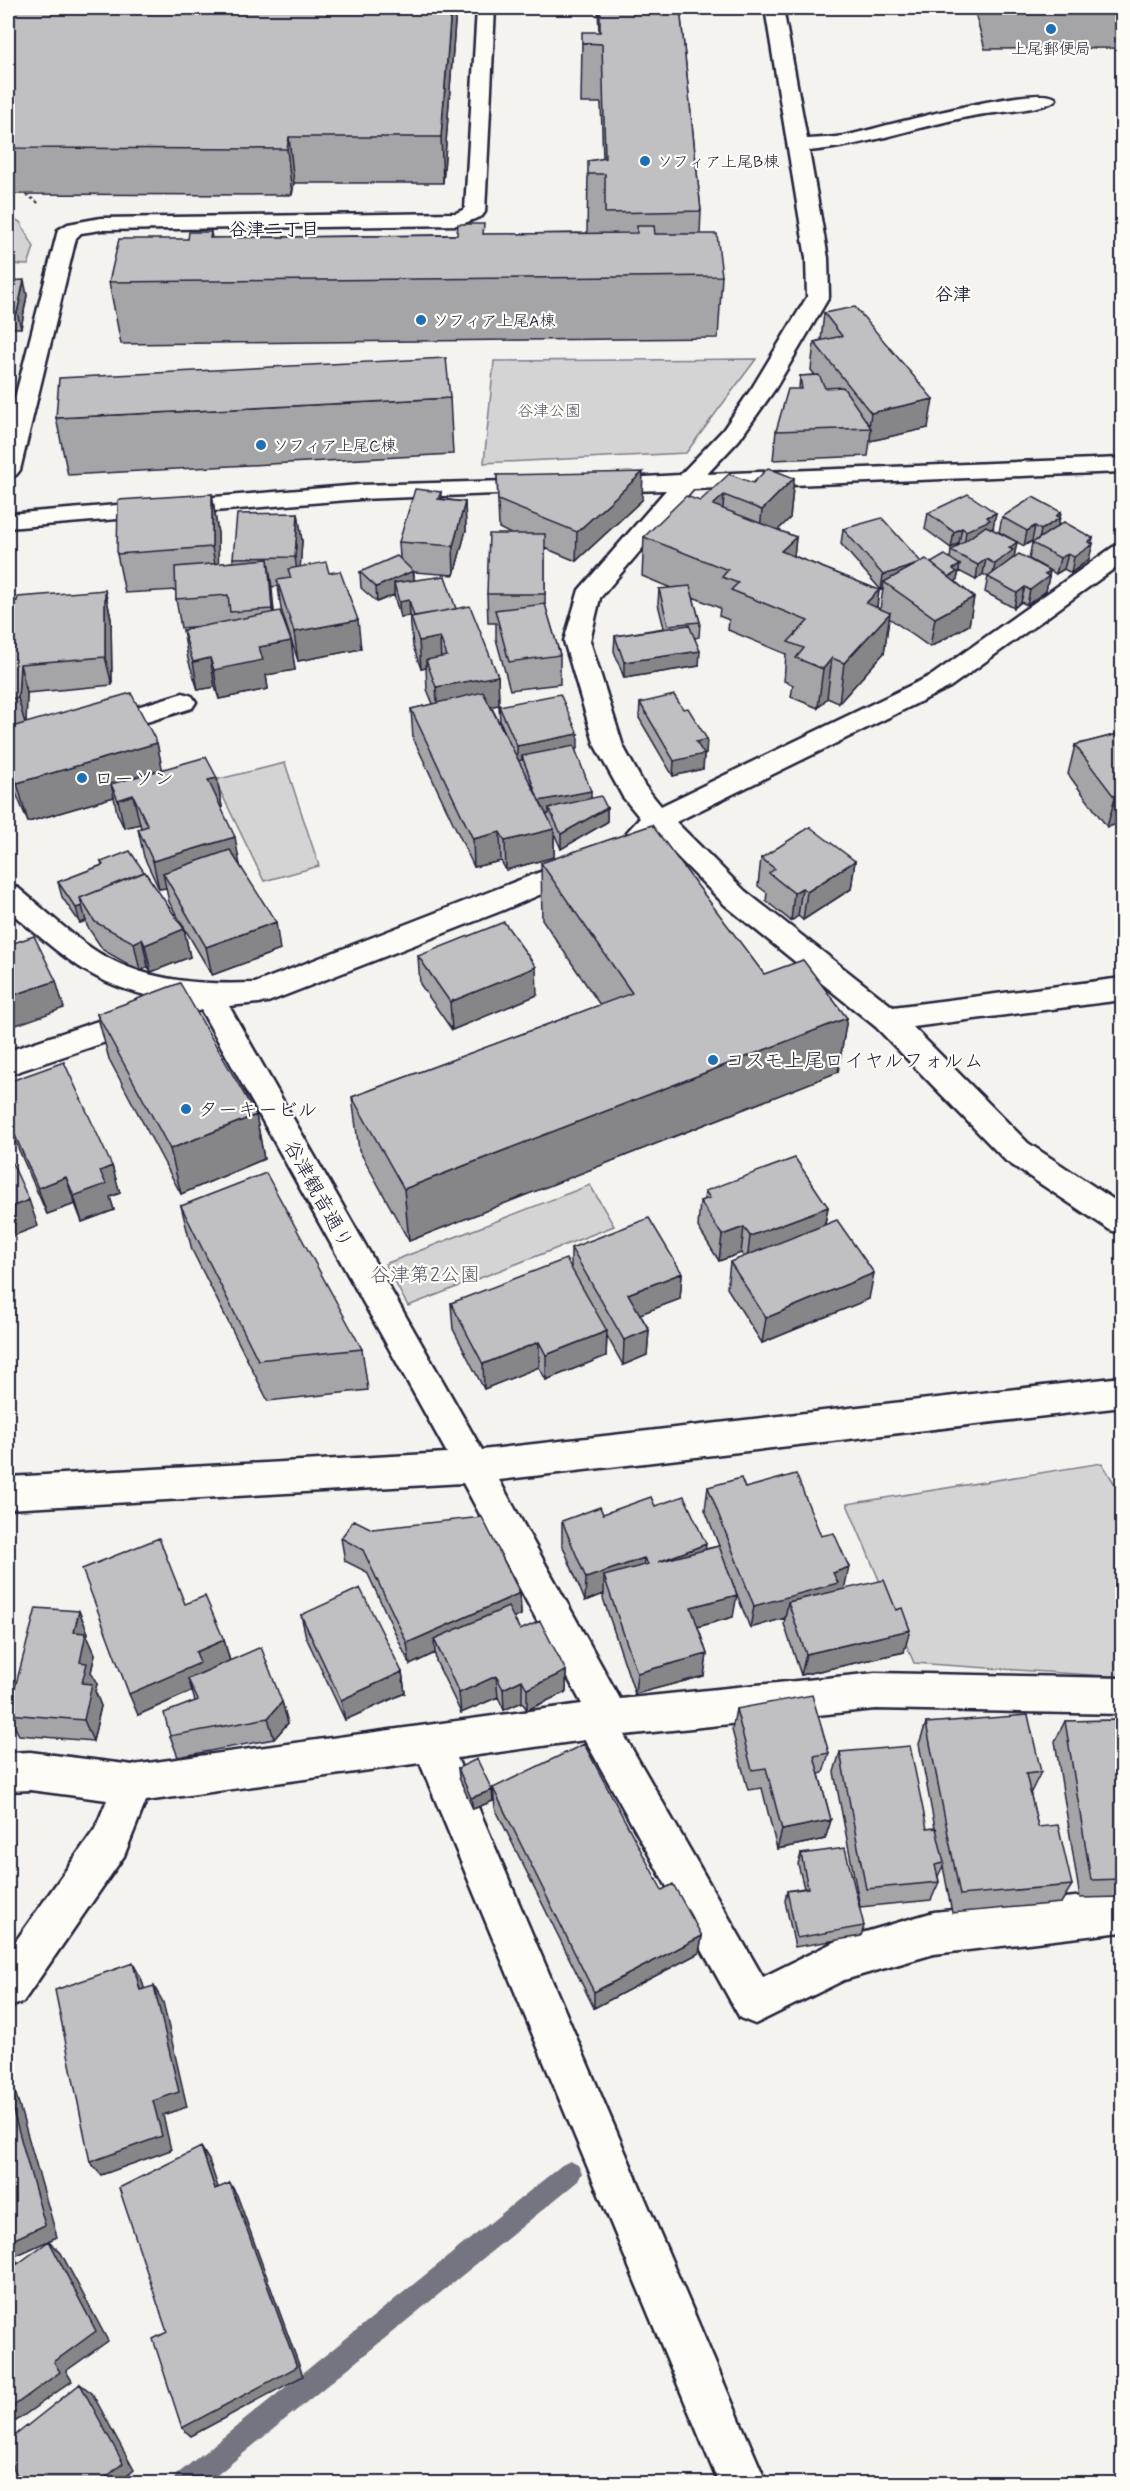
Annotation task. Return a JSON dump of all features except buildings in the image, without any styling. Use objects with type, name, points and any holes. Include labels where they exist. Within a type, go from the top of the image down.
[{"type":"street","points":[[8,470],[66,235],[75,228],[101,224],[460,219],[475,212],[486,8]]},
{"type":"street","points":[[774,8],[817,258],[818,297],[763,389],[731,435],[685,483],[588,596],[577,640],[609,746],[633,790],[657,820],[735,898],[887,1019],[1017,1152],[1122,1221]]},
{"type":"street","points":[[799,146],[842,142],[978,109],[1046,99]]},
{"type":"street","points":[[8,521],[360,492],[685,483],[1122,465]]},
{"type":"street","points":[[8,895],[93,964],[134,983],[208,996],[257,994],[491,904],[613,851],[657,820],[941,681],[1122,552]]},
{"type":"street","points":[[73,736],[183,702]]},
{"type":"street","points":[[887,1019],[1122,989]]},
{"type":"street","points":[[8,1063],[208,996]]},
{"type":"street","name":"谷津観音通り","points":[[208,996],[473,1467],[602,1719],[755,2003],[838,1961],[934,1933],[1122,1912]]},
{"type":"street","points":[[8,1493],[473,1467],[1122,1392]]},
{"type":"street","points":[[8,1772],[30,1771],[133,1784],[602,1719],[875,1691],[1122,1696]]},
{"type":"street","points":[[432,1743],[743,2484]]},
{"type":"street","points":[[8,1987],[110,1842],[133,1784]]},
{"type":"green space","points":[[8,216],[20,222],[34,247],[28,265],[8,264]]},
{"type":"green space","name":"谷津公園","points":[[756,359],[686,453],[484,463],[494,361]]},
{"type":"green space","points":[[285,763],[319,866],[264,881],[215,780]]},
{"type":"green space","name":"谷津第2公園","points":[[590,1185],[614,1226],[408,1306],[385,1264]]},
{"type":"green space","points":[[1102,1463],[1122,1496],[1122,1677],[914,1663],[847,1504]]},
{"type":"waterway","points":[[185,2484],[570,2173]]},
{"type":"place","name":"上尾郵便局","points":[[1051,29]]},
{"type":"place","name":"ソフィア上尾B棟","points":[[645,161]]},
{"type":"place","name":"ソフィア上尾A棟","points":[[421,320]]},
{"type":"place","name":"ソフィア上尾C棟","points":[[261,445]]},
{"type":"place","name":"ローソン","points":[[82,778]]},
{"type":"place","name":"コスモ上尾ロイヤルフォルム","points":[[713,1060]]},
{"type":"place","name":"ターキービル","points":[[186,1109]]},
{"type":"district","name":"谷津二丁目","points":[[274,229]]},
{"type":"district","name":"谷津","points":[[953,294]]}]
